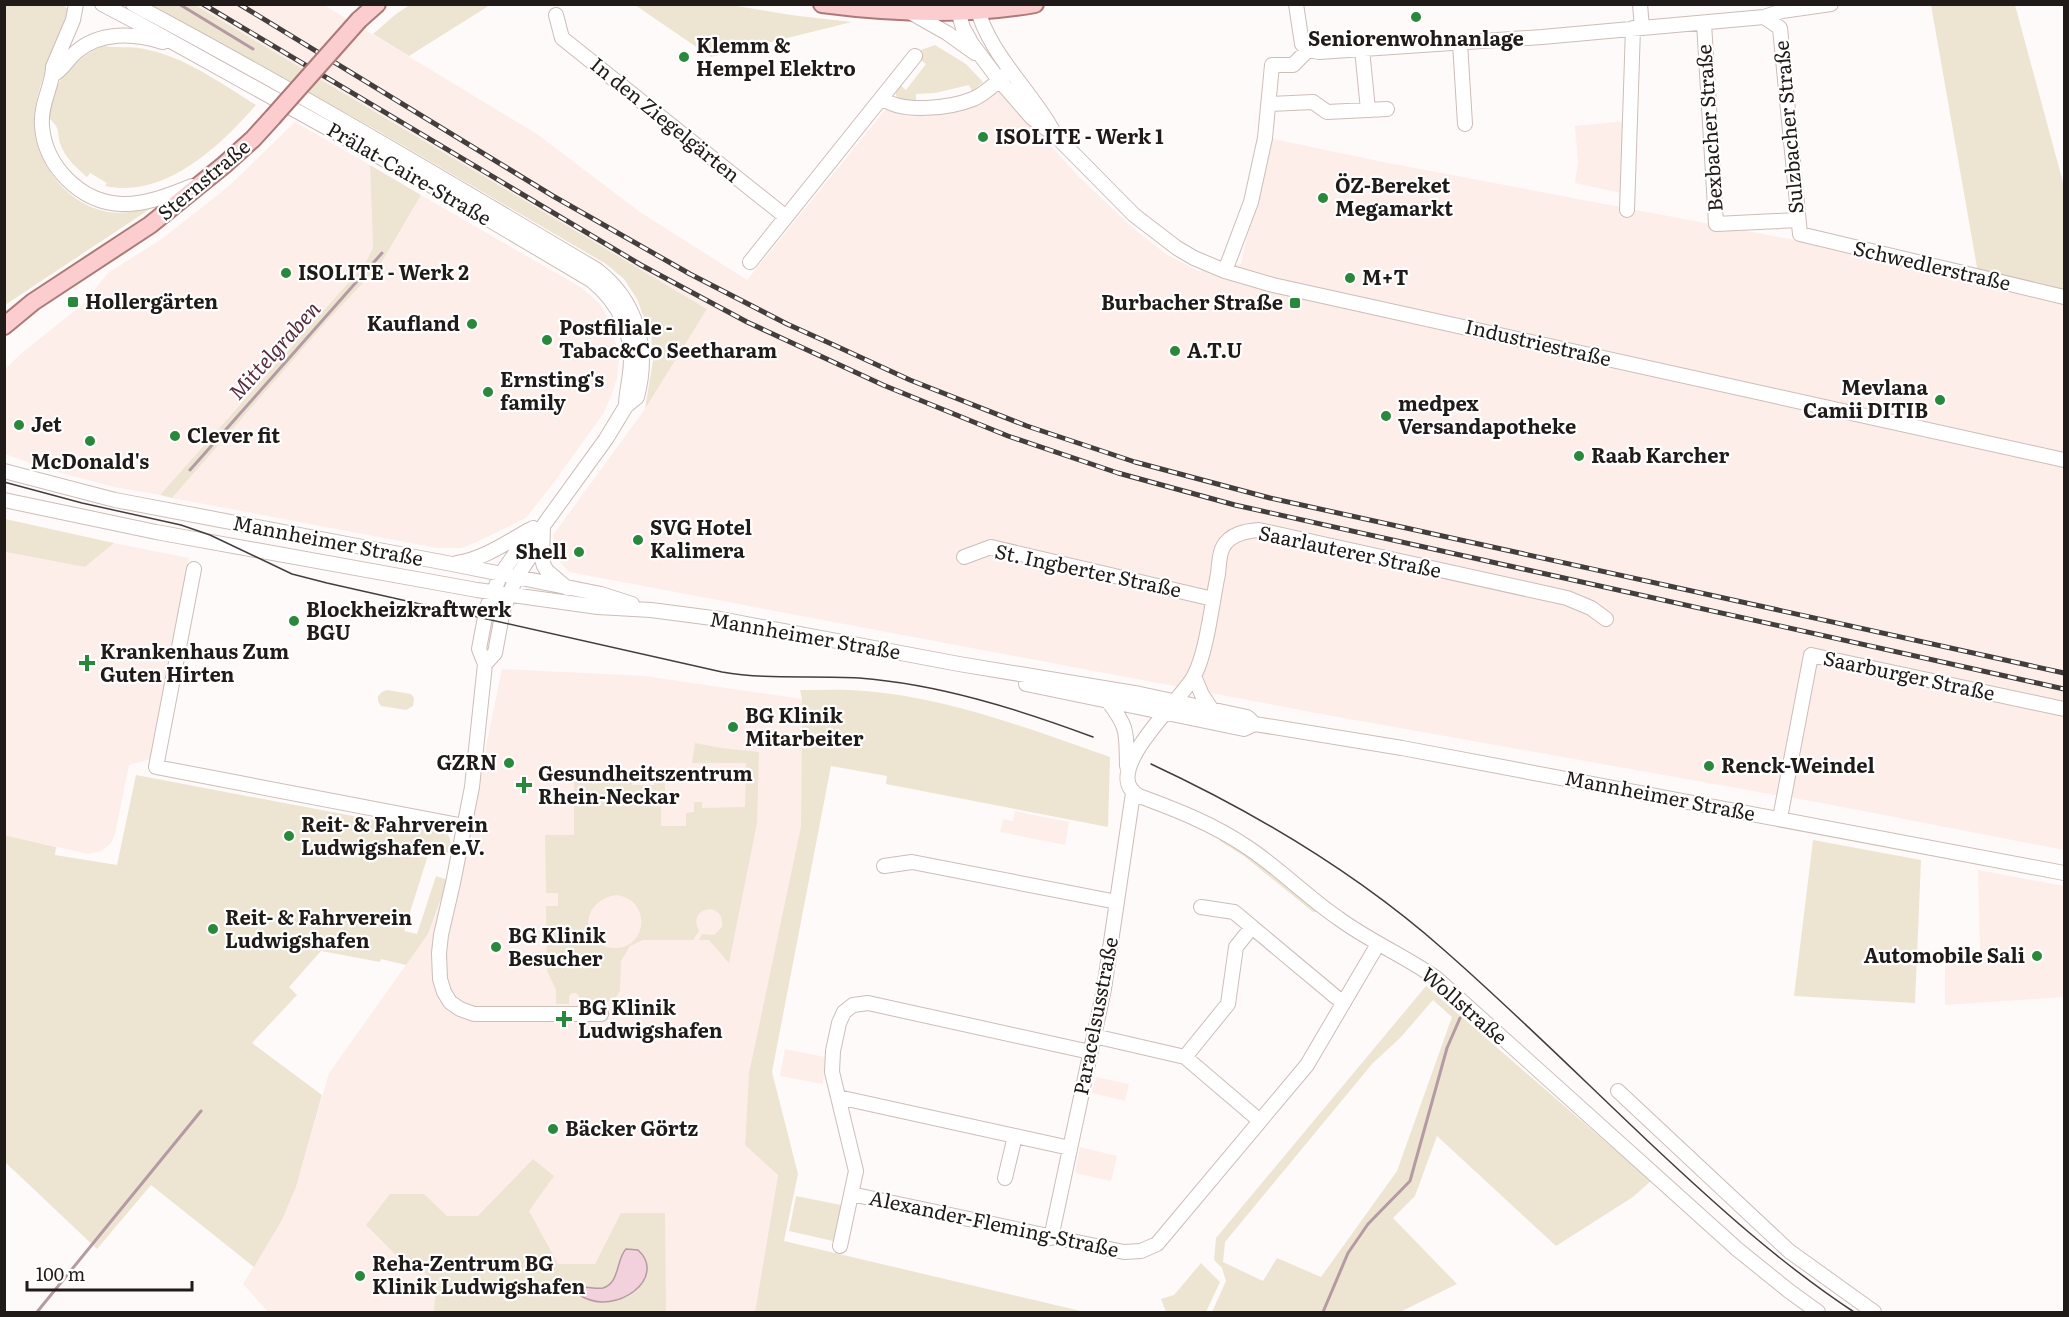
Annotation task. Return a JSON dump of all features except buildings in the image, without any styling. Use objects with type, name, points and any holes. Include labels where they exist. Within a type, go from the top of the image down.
[{"type":"main road","name":"Sternstraße","points":[[4,326],[33,302],[150,225],[254,139],[359,20],[377,4]]},
{"type":"main road","points":[[822,4],[907,11],[1035,4]]},
{"type":"street","points":[[76,4],[74,20],[53,67],[53,75],[44,103],[42,125],[45,144],[55,165],[79,190],[100,199],[121,204],[150,201],[203,182]]},
{"type":"street","name":"Prälat-Caire-Straße","points":[[102,4],[350,133]]},
{"type":"street","name":"Prälat-Caire-Straße","points":[[134,4],[350,133],[597,270],[623,295],[630,306],[640,333],[643,360],[637,397],[626,406],[606,439],[539,531],[501,574],[487,607],[479,649],[485,664],[495,653],[503,610],[539,531]]},
{"type":"street","points":[[1225,271],[1251,202],[1265,138],[1272,66],[1293,65],[1308,50],[1302,44],[1296,4]]},
{"type":"street","points":[[1627,210],[1640,4]]},
{"type":"street","name":"Bexbacher Straße","points":[[1308,50],[1319,52],[1460,43],[1768,20],[1782,11],[1831,4]]},
{"type":"street","name":"Industriestraße","points":[[957,8],[963,28],[982,58],[1005,75],[1042,111],[1056,136],[1116,198],[1159,235],[1194,258],[1225,271],[1273,285],[2064,460]]},
{"type":"street","name":"Industriestraße","points":[[977,8],[1005,75]]},
{"type":"street","points":[[907,11],[946,33],[982,58]]},
{"type":"street","name":"In den Ziegelgärten","points":[[556,15],[562,38],[786,217]]},
{"type":"street","name":"Sulzbacher Straße","points":[[1768,20],[1780,28],[1800,234]]},
{"type":"street","name":"Bexbacher Straße","points":[[1704,23],[1716,224],[1798,220]]},
{"type":"street","points":[[53,75],[61,70],[77,51],[108,37],[134,35],[182,47]]},
{"type":"street","points":[[1460,43],[1465,124]]},
{"type":"street","points":[[1362,49],[1368,110]]},
{"type":"street","points":[[750,262],[915,56]]},
{"type":"street","points":[[882,98],[889,104],[916,107],[955,104],[975,98],[1005,75]]},
{"type":"street","points":[[1269,104],[1313,102],[1327,112],[1387,109]]},
{"type":"street","name":"Schwedlerstraße","points":[[1800,234],[2064,297]]},
{"type":"street","name":"Mannheimer Straße","points":[[8,472],[115,500],[567,588],[599,601]]},
{"type":"street","name":"Mannheimer Straße","points":[[4,500],[145,530],[493,593],[599,601],[720,619],[1171,707],[1244,729],[1255,724]]},
{"type":"street","name":"Saarlauterer Straße","points":[[1171,707],[1194,676],[1203,648],[1223,548],[1238,534],[1259,530],[1567,598],[1591,608],[1606,619]]},
{"type":"street","points":[[452,564],[469,561],[539,531],[543,566],[567,588]]},
{"type":"street","name":"St. Ingberter Straße","points":[[964,557],[991,547],[1213,599]]},
{"type":"street","points":[[194,569],[156,767],[464,826]]},
{"type":"street","name":"Saarburger Straße","points":[[1780,818],[1811,655],[2064,709]]},
{"type":"street","points":[[485,664],[472,786],[441,934],[440,978],[450,1002],[460,1010],[474,1014],[601,1014]]},
{"type":"street","name":"Mannheimer Straße","points":[[959,664],[985,675],[1108,702],[1212,710],[1247,717],[1255,724],[1402,748],[2064,873]]},
{"type":"street","points":[[1194,676],[1202,695],[1212,710]]},
{"type":"street","points":[[1108,702],[1122,720],[1126,730],[1130,788]]},
{"type":"street","points":[[1130,788],[1130,766],[1136,752],[1144,738],[1171,707]]},
{"type":"street","name":"Paracelsusstraße","points":[[1051,1238],[1104,989],[1130,788]]},
{"type":"street","name":"Wollstraße","points":[[1130,788],[1191,815],[1249,848],[1338,919],[1378,944],[1417,964],[1436,978],[1737,1249],[1789,1292],[1818,1312]]},
{"type":"street","points":[[884,866],[912,862],[1117,902]]},
{"type":"street","points":[[1201,907],[1234,912],[1343,1003]]},
{"type":"street","points":[[1185,1057],[1228,1004],[1236,947],[1252,927]]},
{"type":"street","name":"Alexander-Fleming-Straße","points":[[851,1194],[1124,1252],[1141,1251],[1156,1244],[1307,1065],[1378,944]]},
{"type":"street","points":[[840,1246],[856,1171],[832,1072],[833,1051],[838,1023],[844,1012],[853,1005],[868,1003],[1090,1052]]},
{"type":"street","points":[[1094,1036],[1185,1057],[1260,1121]]},
{"type":"street","points":[[1618,1091],[1789,1251],[1874,1312]]},
{"type":"street","points":[[838,1097],[1070,1148]]},
{"type":"street","points":[[1005,1178],[1015,1136]]},
{"type":"shaded area","points":[[411,4],[490,5],[409,56],[373,34]]},
{"type":"shaded area","points":[[5,5],[63,5],[70,11],[45,72],[35,110],[34,126],[37,143],[51,173],[62,186],[89,206],[115,213],[150,209],[5,305]]},
{"type":"shaded area","points":[[149,5],[195,5],[707,309],[645,409],[653,360],[651,336],[637,299],[624,279],[606,264],[373,128]]},
{"type":"shaded area","points":[[195,5],[324,5],[537,134],[640,212],[747,280],[885,110],[916,114],[949,113],[978,104],[999,89],[1079,177],[1133,228],[1166,254],[1198,271],[1241,264],[1269,138],[1383,162],[2064,291],[2064,850],[1827,804],[1338,717],[569,572],[558,560],[553,535],[645,409],[707,309]]},
{"type":"shaded area","points":[[635,5],[731,5],[852,22],[711,57]]},
{"type":"shaded area","points":[[1931,5],[2015,5],[2064,186],[2064,291],[1978,273]]},
{"type":"shaded area","points":[[935,45],[966,64],[983,82],[972,91],[969,85],[935,93],[916,94],[916,102],[897,99],[895,91],[900,85],[906,90],[926,64],[915,56],[915,52]]},
{"type":"shaded area","points":[[103,46],[139,48],[174,58],[256,105],[226,137],[190,166],[170,177],[149,185],[127,188],[105,186],[107,183],[90,173],[87,177],[69,160],[60,143],[56,126],[49,118],[54,94],[65,74],[82,58]]},
{"type":"shaded area","points":[[1626,121],[1621,193],[1575,183],[1578,162],[1575,126]]},
{"type":"shaded area","points":[[295,122],[370,165],[373,248],[365,264],[160,495],[114,487],[47,469],[5,454],[4,370],[83,304],[108,273],[163,238],[229,186]]},
{"type":"shaded area","points":[[370,165],[421,195],[380,265],[328,320],[172,498],[160,495],[365,264],[373,248]]},
{"type":"shaded area","name":"Kaufland","points":[[421,195],[582,288],[600,304],[612,325],[619,359],[617,378],[610,399],[603,414],[526,518],[461,548],[437,548],[172,498],[328,320],[380,265]]},
{"type":"shaded area","points":[[4,519],[114,543],[85,567],[5,552]]},
{"type":"shaded area","name":"Krankenhaus Zum Guten Hirten","points":[[114,543],[189,558],[151,759],[129,765],[115,834],[111,843],[102,851],[88,854],[5,835],[4,552],[85,567]]},
{"type":"shaded area","name":"BG Klinik Ludwigshafen","points":[[502,669],[645,676],[802,699],[801,826],[749,1073],[745,1145],[778,1174],[755,1312],[268,1312],[243,1284],[282,1220],[296,1187],[329,1073],[428,934],[468,833]]},
{"type":"shaded area","points":[[387,690],[411,694],[414,698],[413,706],[406,710],[381,706],[378,696]]},
{"type":"shaded area","points":[[800,690],[865,691],[927,700],[989,716],[1110,757],[1108,827],[886,784],[887,776],[831,766],[772,1072],[798,1174],[784,1241],[1085,1312],[755,1312],[778,1175],[745,1145],[749,1073],[801,826],[802,699]]},
{"type":"shaded area","points":[[695,743],[759,752],[757,823],[729,963],[709,940],[699,940],[702,934],[714,935],[722,927],[722,918],[718,913],[707,910],[698,916],[696,923],[699,931],[693,940],[643,940],[630,946],[621,961],[620,991],[614,1000],[601,1003],[579,1003],[579,996],[572,993],[569,996],[569,1004],[556,1004],[556,990],[547,971],[546,906],[558,906],[558,893],[546,893],[545,835],[574,835],[574,772],[631,772],[632,785],[654,785],[654,781],[665,781],[665,797],[661,797],[661,826],[686,826],[686,813],[694,812],[694,802],[702,802],[702,808],[745,807],[746,763],[692,763]],"holes":[[[616,895],[628,898],[636,905],[640,914],[639,933],[634,941],[625,946],[614,948],[603,946],[590,932],[588,923],[590,914],[595,906],[604,899]]]},
{"type":"shaded area","points":[[136,775],[448,834],[451,843],[447,854],[430,849],[404,931],[417,934],[436,876],[448,880],[428,934],[406,965],[381,959],[380,962],[321,951],[289,987],[297,995],[252,1043],[322,1095],[296,1187],[282,1220],[254,1267],[151,1185],[97,1249],[5,1162],[4,835],[56,847],[55,855],[117,865]]},
{"type":"shaded area","points":[[1015,811],[1069,822],[1065,845],[1000,832],[1003,819],[1013,821]]},
{"type":"shaded area","points":[[1219,837],[1246,853],[1318,912],[1313,912],[1244,856],[1220,841]]},
{"type":"shaded area","points":[[1813,840],[1921,860],[1915,1003],[1794,996]]},
{"type":"shaded area","points":[[1978,870],[2064,886],[2064,997],[1945,1005],[1945,950],[1980,950]]},
{"type":"shaded area","points":[[1426,986],[1651,1181],[1633,1197],[1556,1246],[1437,1136],[1415,1196],[1393,1218],[1457,1284],[1400,1312],[1212,1312],[1226,1281],[1222,1268],[1214,1260],[1216,1238]],"holes":[[[1433,1000],[1452,1017],[1397,1171],[1321,1277],[1277,1258],[1263,1281],[1223,1262],[1225,1242],[1372,1064],[1401,1037]]]},
{"type":"shaded area","points":[[785,1049],[825,1057],[823,1084],[780,1076]]},
{"type":"shaded area","points":[[1096,1077],[1129,1084],[1125,1101],[1092,1093]]},
{"type":"shaded area","points":[[1080,1147],[1117,1156],[1111,1181],[1075,1173]]},
{"type":"shaded area","points":[[533,1159],[554,1176],[529,1211],[558,1264],[595,1264],[621,1213],[665,1213],[666,1312],[434,1312],[436,1286],[418,1265],[398,1257],[366,1225],[390,1194],[424,1194],[447,1216],[478,1216]]},
{"type":"shaded area","points":[[796,1196],[841,1205],[833,1241],[789,1231]]},
{"type":"shaded area","points":[[626,1249],[638,1250],[646,1261],[647,1272],[643,1282],[623,1298],[595,1301],[581,1296],[579,1291],[582,1287],[603,1288],[612,1281]]},
{"type":"shaded area","points":[[1201,1263],[1220,1282],[1206,1312],[1166,1312],[1161,1299],[1174,1295]]},
{"type":"waterway","name":"Mittelgraben","points":[[179,4],[253,49]]},
{"type":"waterway","name":"Mittelgraben","points":[[190,470],[382,253]]},
{"type":"waterway","points":[[1323,1312],[1348,1253],[1368,1224],[1410,1181],[1447,1048],[1460,1018]]},
{"type":"waterway","points":[[37,1312],[201,1111]]},
{"type":"tram line","points":[[4,482],[82,503],[181,525],[210,535],[292,574],[327,583],[722,672],[756,676],[859,678],[948,692],[978,699],[1093,737]]},
{"type":"tram line","points":[[1151,764],[1229,803],[1304,846],[1341,870],[1411,922],[1497,998],[1725,1212],[1775,1254],[1854,1312]]},
{"type":"railway","points":[[203,4],[641,265],[747,322],[883,385],[1008,436],[1118,473],[1235,505],[2064,689]]},
{"type":"railway","points":[[239,4],[553,196],[690,274],[787,324],[910,380],[1027,426],[1135,462],[1270,498],[2064,673]]},
{"type":"place","name":"Seniorenwohnanlage","points":[[1416,17]]},
{"type":"place","name":"Klemm & Hempel Elektro","points":[[684,57]]},
{"type":"place","name":"ISOLITE - Werk 1","points":[[983,137]]},
{"type":"place","name":"ÖZ-Bereket Megamarkt","points":[[1323,198]]},
{"type":"place","name":"ISOLITE - Werk 2","points":[[286,273]]},
{"type":"place","name":"M+T","points":[[1350,278]]},
{"type":"place","name":"Hollergärten","points":[[73,302]]},
{"type":"place","name":"Burbacher Straße","points":[[1295,303]]},
{"type":"place","name":"Kaufland","points":[[472,324]]},
{"type":"place","name":"Postfiliale - Tabac&Co Seetharam","points":[[547,340]]},
{"type":"place","name":"A.T.U","points":[[1175,351]]},
{"type":"place","name":"Ernsting's family","points":[[488,392]]},
{"type":"place","name":"Mevlana Camii DITIB","points":[[1940,400]]},
{"type":"place","name":"medpex Versandapotheke","points":[[1386,416]]},
{"type":"place","name":"Jet","points":[[19,425]]},
{"type":"place","name":"Clever fit","points":[[175,436]]},
{"type":"place","name":"McDonald's","points":[[90,441]]},
{"type":"place","name":"Raab Karcher","points":[[1579,456]]},
{"type":"place","name":"SVG Hotel Kalimera","points":[[638,540]]},
{"type":"place","name":"Shell","points":[[579,552]]},
{"type":"place","name":"Blockheizkraftwerk BGU","points":[[294,621]]},
{"type":"place","name":"Krankenhaus Zum Guten Hirten","points":[[87,663]]},
{"type":"place","name":"BG Klinik Mitarbeiter","points":[[733,727]]},
{"type":"place","name":"GZRN","points":[[509,763]]},
{"type":"place","name":"Renck-Weindel","points":[[1709,766]]},
{"type":"place","name":"Gesundheitszentrum Rhein-Neckar","points":[[524,785]]},
{"type":"place","name":"Reit- & Fahrverein Ludwigshafen e.V.","points":[[289,836]]},
{"type":"place","name":"Reit- & Fahrverein Ludwigshafen","points":[[213,929]]},
{"type":"place","name":"BG Klinik Besucher","points":[[496,947]]},
{"type":"place","name":"Automobile Sali","points":[[2037,956]]},
{"type":"place","name":"BG Klinik Ludwigshafen","points":[[564,1019]]},
{"type":"place","name":"Bäcker Görtz","points":[[553,1129]]},
{"type":"place","name":"Reha-Zentrum BG Klinik Ludwigshafen","points":[[360,1276]]}]
